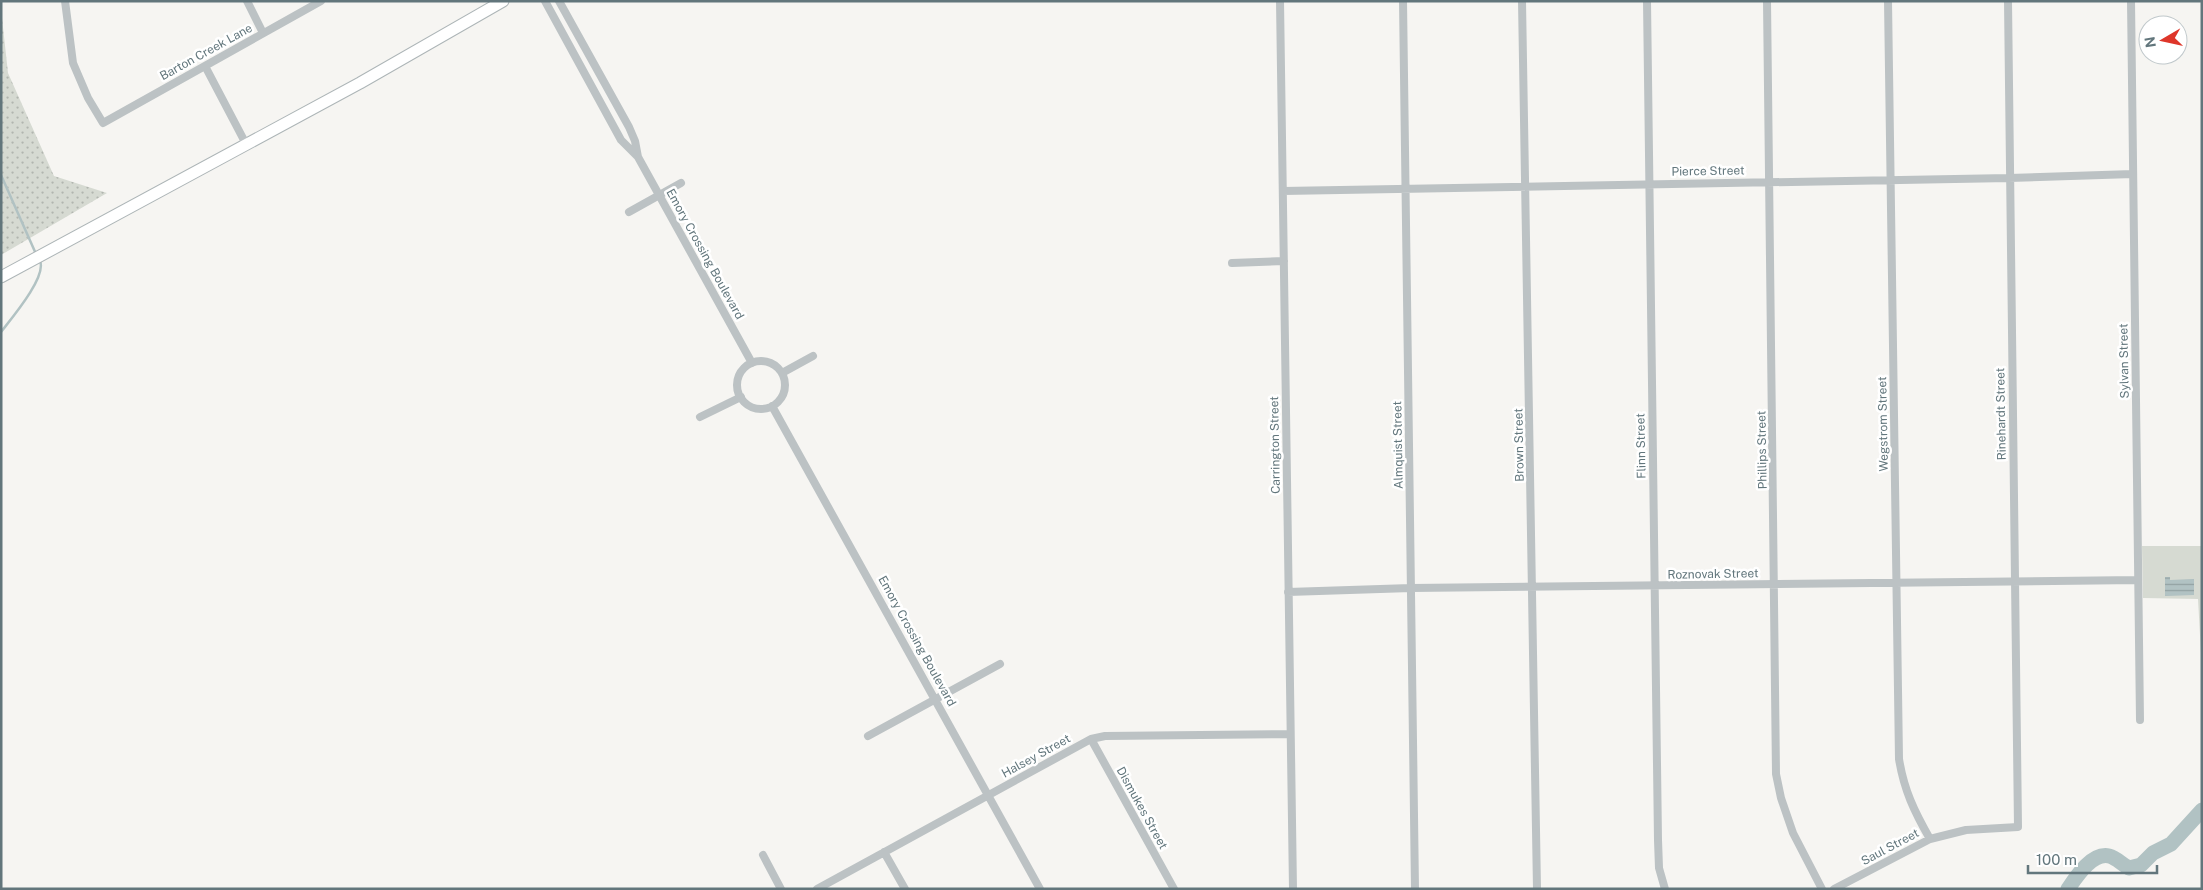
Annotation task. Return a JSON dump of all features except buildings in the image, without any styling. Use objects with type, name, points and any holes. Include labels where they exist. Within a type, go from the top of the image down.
[{"type":"main road","points":[[1,277],[360,83],[503,1]]},
{"type":"street","name":"Barton Creek Lane","points":[[64,1],[73,64],[88,98],[102,123],[321,1]]},
{"type":"street","points":[[247,1],[263,33]]},
{"type":"street","name":"Emory Crossing Boulevard","points":[[545,1],[621,140],[638,157],[752,363]]},
{"type":"street","name":"Emory Crossing Boulevard","points":[[560,1],[629,127],[635,141],[638,157]]},
{"type":"street","name":"Carrington Street","points":[[1280,1],[1293,889]]},
{"type":"street","name":"Almquist Street","points":[[1403,1],[1415,889]]},
{"type":"street","name":"Brown Street","points":[[1522,1],[1537,889]]},
{"type":"street","name":"Flinn Street","points":[[1647,1],[1659,868],[1665,889]]},
{"type":"street","name":"Phillips Street","points":[[1767,1],[1776,774],[1781,798],[1793,833],[1822,889]]},
{"type":"street","name":"Wegstrom Street","points":[[1888,1],[1899,759],[1903,783],[1914,810],[1930,839]]},
{"type":"street","name":"Rinehardt Street","points":[[2008,1],[2018,827]]},
{"type":"street","name":"Sylvan Street","points":[[2131,1],[2140,720]]},
{"type":"street","points":[[205,66],[246,144]]},
{"type":"street","name":"Pierce Street","points":[[1283,191],[2009,178],[2133,174]]},
{"type":"street","points":[[629,212],[681,183]]},
{"type":"street","points":[[1232,263],[1284,261]]},
{"type":"street","points":[[782,373],[813,356]]},
{"type":"street","points":[[768,362],[775,365],[782,373],[785,386],[783,394],[772,406],[758,408],[750,406],[741,397],[738,380],[745,367],[752,363],[768,362]]},
{"type":"street","points":[[700,417],[741,397]]},
{"type":"street","name":"Emory Crossing Boulevard","points":[[772,406],[1040,889]]},
{"type":"street","name":"Roznovak Street","points":[[1288,592],[1411,588],[2138,580]]},
{"type":"street","points":[[868,736],[1000,664]]},
{"type":"street","name":"Halsey Street","points":[[817,889],[1091,739],[1105,736],[1290,734]]},
{"type":"street","name":"Dismukes Street","points":[[1091,739],[1174,889]]},
{"type":"street","name":"Saul Street","points":[[1834,889],[1930,839],[1966,830],[2018,827]]},
{"type":"street","points":[[884,852],[905,889]]},
{"type":"street","points":[[763,856],[781,889]]},
{"type":"shaded area","points":[[1,9],[8,73],[54,176],[107,193],[1,255]]},
{"type":"shaded area","points":[[2142,546],[2202,546],[2202,671],[2198,599],[2143,598]]},
{"type":"shaded area","points":[[2165,577],[2170,577],[2170,580],[2194,579],[2194,595],[2165,596]]},
{"type":"waterway","points":[[1,175],[36,254]]},
{"type":"waterway","points":[[1,332],[20,308],[33,287],[41,268],[40,261]]},
{"type":"waterway","points":[[2068,889],[2085,866],[2103,856],[2114,858],[2129,868],[2141,865],[2153,853],[2171,844],[2202,810]]}]
